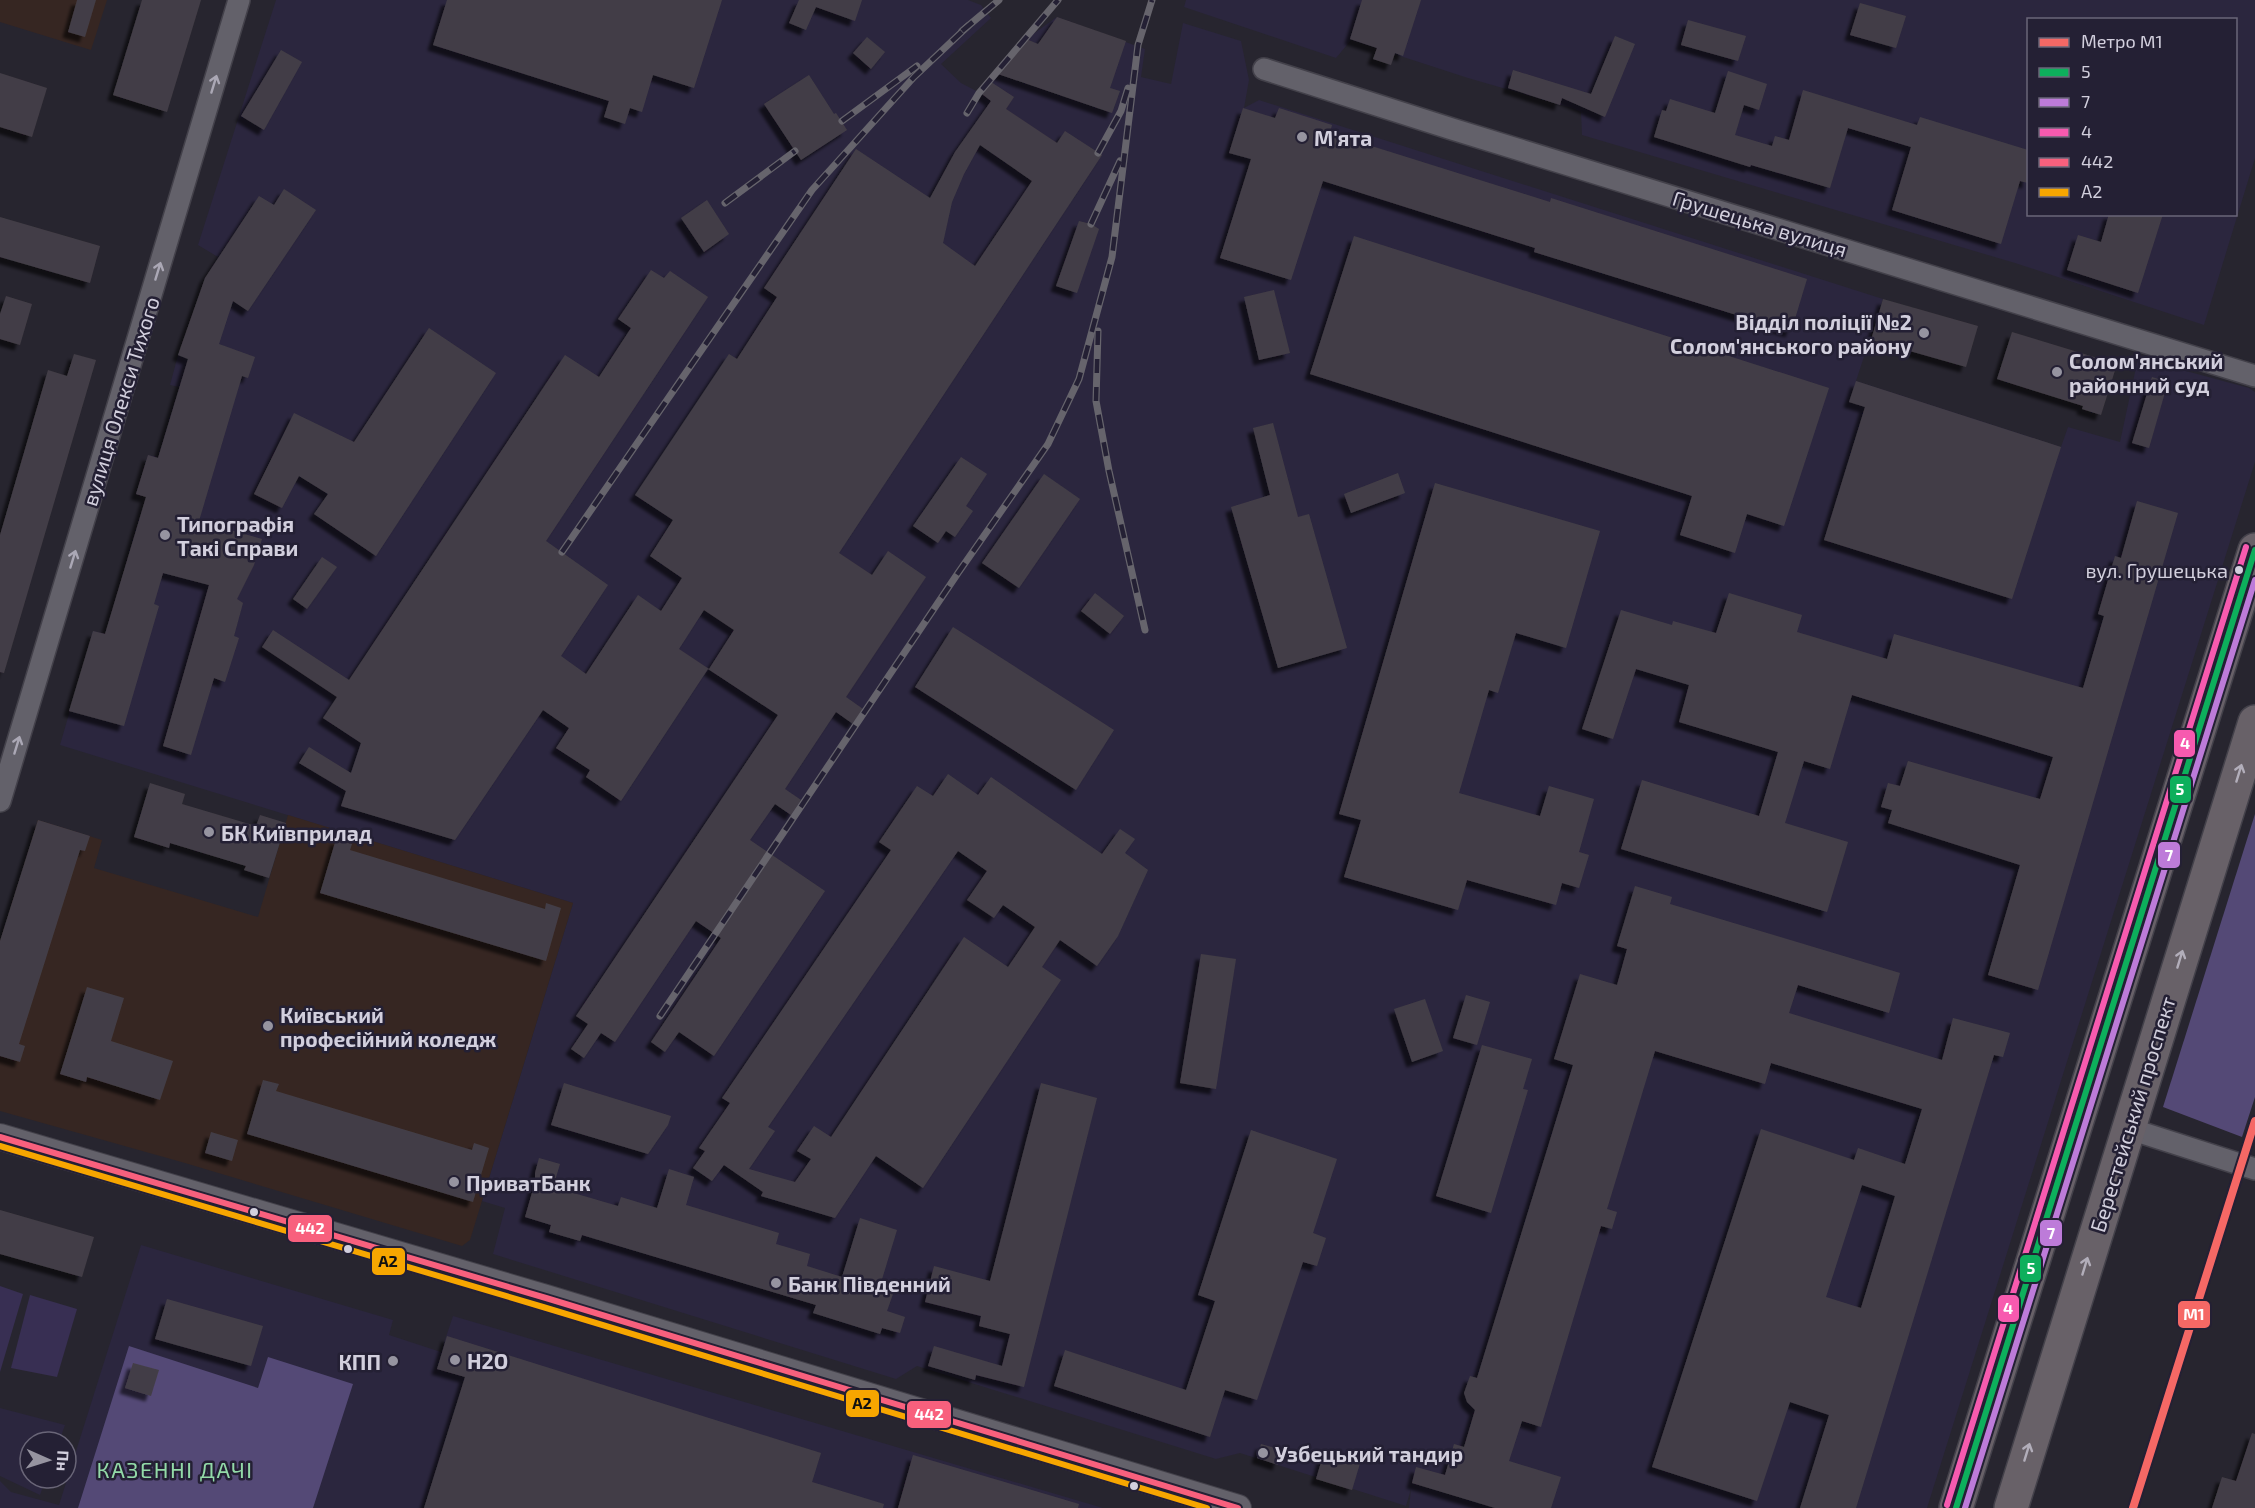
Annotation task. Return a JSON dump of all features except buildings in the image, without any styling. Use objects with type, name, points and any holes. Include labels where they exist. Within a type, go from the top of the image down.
[{"type":"main road","points":[[1956,1508],[2255,550]]},
{"type":"main road","name":"Берестейський проспект","points":[[2011,1508],[2127,1128],[2255,722]]},
{"type":"street","name":"вулиця Олекси Тихого","points":[[0,801],[239,0]]},
{"type":"street","name":"Грушецька вулиця","points":[[1264,69],[2255,376]]},
{"type":"street","points":[[2127,1128],[2255,1169]]},
{"type":"street","points":[[0,1137],[557,1301],[1238,1508]]},
{"type":"shaded area","points":[[0,0],[107,0],[91,50],[0,22]]},
{"type":"shaded area","points":[[276,0],[968,0],[981,5],[991,18],[941,64],[961,83],[982,94],[1026,39],[1057,17],[1145,49],[1141,77],[1171,84],[1183,23],[1241,41],[1249,80],[1244,108],[1259,100],[1883,299],[1856,381],[2061,447],[2068,427],[2120,442],[2138,358],[2249,388],[2255,392],[2255,462],[1927,1508],[1409,1508],[1411,1489],[1406,1506],[1240,1453],[1216,1459],[917,1366],[896,1379],[493,1254],[505,1208],[482,1201],[573,903],[60,745],[93,631],[105,634],[146,497],[136,494],[148,455],[158,457],[179,387],[170,385],[177,359],[205,278],[218,257],[198,245]]},
{"type":"shaded area","points":[[1186,0],[2255,0],[2255,158],[2204,325],[2015,263],[1582,135],[1581,112],[1572,108],[1468,78],[1351,40],[1336,58],[1184,7]]},
{"type":"shaded area","points":[[2255,814],[2255,1097],[2242,1137],[2163,1107]]},
{"type":"shaded area","name":"Київський професійний коледж","points":[[288,815],[573,903],[470,1240],[462,1246],[185,1163],[0,1111],[0,941],[38,820],[102,840],[94,868],[258,917]]},
{"type":"shaded area","points":[[141,1245],[393,1320],[389,1335],[441,1352],[453,1316],[1103,1508],[0,1508],[0,1481],[11,1492],[59,1505],[64,1490],[78,1490],[78,1445]]},
{"type":"shaded area","points":[[0,1286],[23,1294],[0,1372]]},
{"type":"shaded area","points":[[30,1295],[77,1309],[57,1377],[11,1368]]},
{"type":"shaded area","points":[[129,1346],[258,1388],[268,1357],[353,1384],[313,1508],[78,1508]]},
{"type":"shaded area","points":[[0,1408],[65,1425],[63,1430],[18,1430],[18,1485],[0,1476]]},
{"type":"shaded area","points":[[29,1490],[42,1490],[40,1495]]},
{"type":"railway","points":[[962,31],[999,0]]},
{"type":"railway","points":[[967,113],[979,93],[1058,0]]},
{"type":"railway","points":[[660,1016],[958,573],[1048,444],[1079,379],[1112,257],[1138,45],[1152,0]]},
{"type":"railway","points":[[562,552],[812,190],[914,77],[968,26]]},
{"type":"railway","points":[[842,121],[917,66]]},
{"type":"railway","points":[[1098,153],[1121,111],[1128,88]]},
{"type":"railway","points":[[725,203],[795,151]]},
{"type":"railway","points":[[1091,224],[1120,161]]},
{"type":"railway","points":[[1098,331],[1096,401],[1109,471],[1145,630]]},
{"type":"metro line","name":"M1","points":[[2133,1508],[2255,1121]]},
{"type":"transit line","name":"4","points":[[1947,1505],[2246,547]]},
{"type":"transit line","name":"5","points":[[1956,1508],[2255,550]]},
{"type":"transit line","name":"7","points":[[1965,1508],[2255,580]]},
{"type":"transit line","name":"442","points":[[0,1137],[546,1298],[1238,1508]]},
{"type":"transit line","name":"А2","points":[[0,1146],[1207,1508]]},
{"type":"place","name":"М'ята","points":[[1302,137]]},
{"type":"place","name":"Відділ поліції №2 Солом'янського району","points":[[1924,333]]},
{"type":"place","name":"Солом'янський районний суд","points":[[2057,372]]},
{"type":"place","name":"Типографія Такі Справи","points":[[165,535]]},
{"type":"place","name":"вул. Грушецька","points":[[2239,570]]},
{"type":"place","name":"БК Київприлад","points":[[209,832]]},
{"type":"place","name":"Київський професійний коледж","points":[[268,1026]]},
{"type":"place","name":"ПриватБанк","points":[[454,1182]]},
{"type":"place","name":"Банк Південний","points":[[776,1283]]},
{"type":"place","name":"H2O","points":[[455,1360]]},
{"type":"place","name":"КПП","points":[[393,1361]]},
{"type":"place","name":"Узбецький тандир","points":[[1263,1453]]},
{"type":"district","name":"КАЗЕННІ ДАЧІ","points":[[175,1469]]}]
